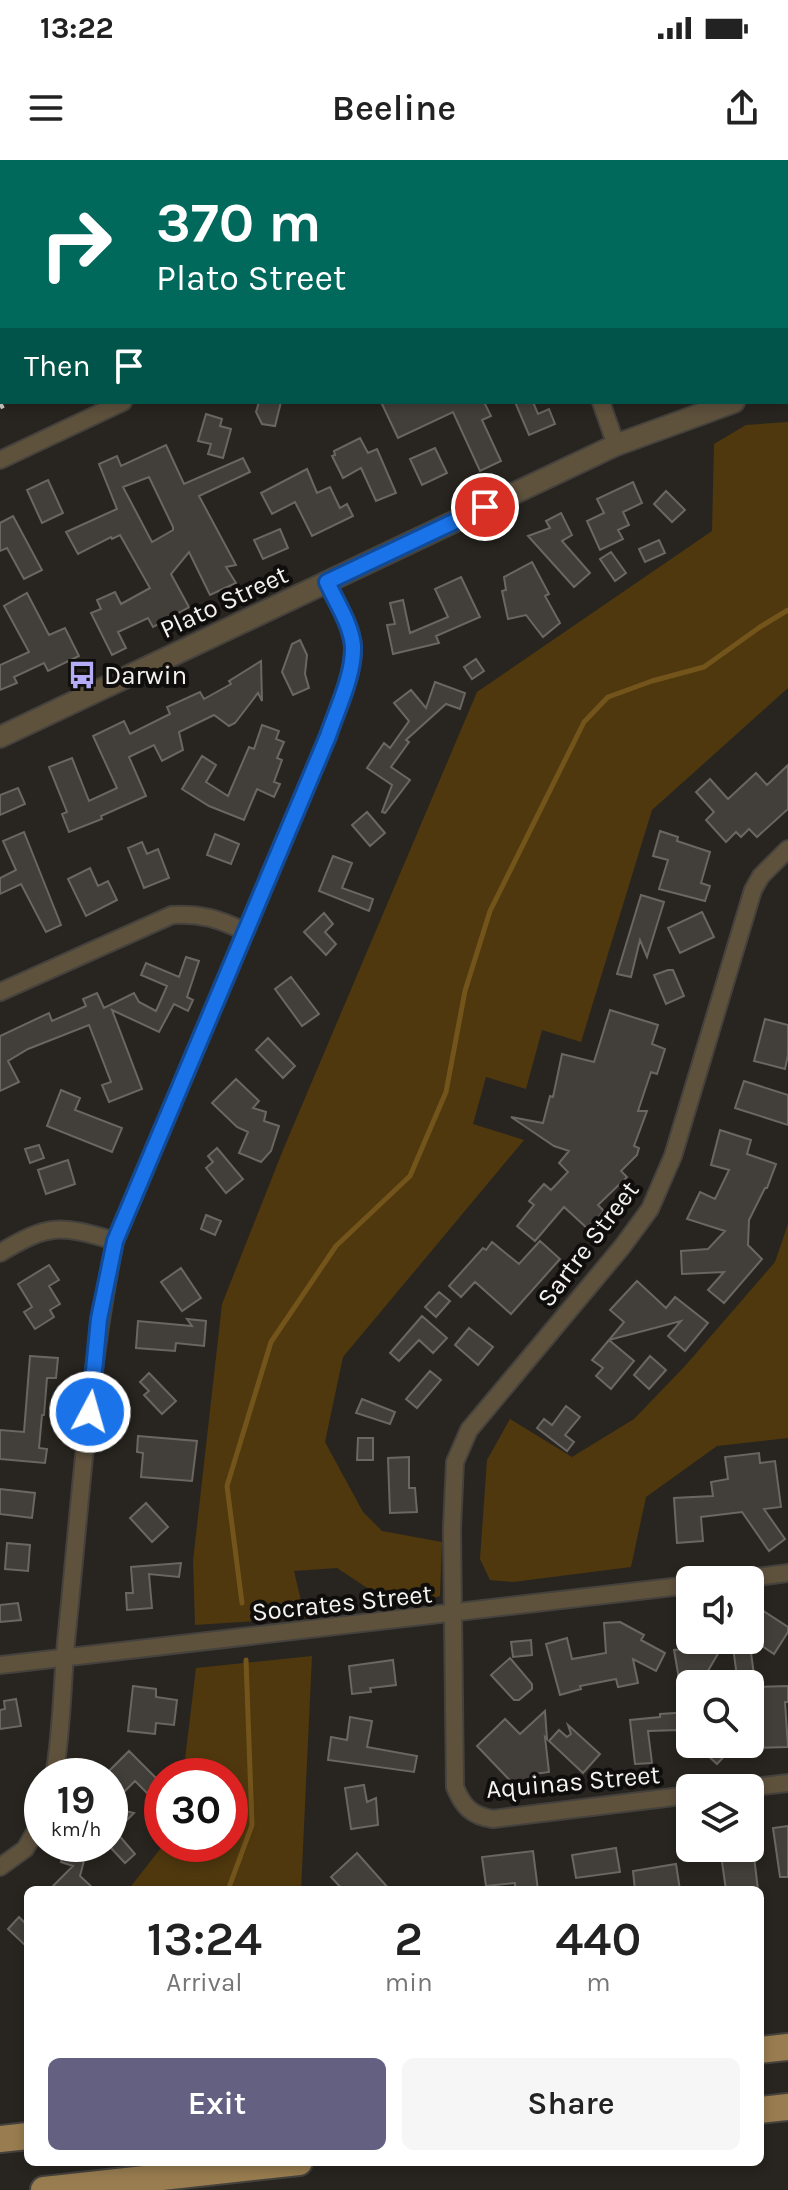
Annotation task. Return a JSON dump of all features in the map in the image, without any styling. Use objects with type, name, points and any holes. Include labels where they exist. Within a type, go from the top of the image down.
[{"type":"main road","points":[[764,2050],[788,2047]]},
{"type":"main road","points":[[764,2110],[788,2107]]},
{"type":"main road","points":[[0,2139],[24,2136]]},
{"type":"main road","points":[[44,2190],[263,2166]]},
{"type":"street","points":[[0,460],[119,404]]},
{"type":"street","points":[[602,404],[616,445]]},
{"type":"street","name":"Plato Street","points":[[0,737],[616,445],[729,404]]},
{"type":"street","points":[[57,1758],[99,1319],[115,1241],[328,736],[351,665],[353,645],[349,629],[327,582]]},
{"type":"street","name":"Sartre Street","points":[[454,1614],[452,1529],[455,1462],[461,1446],[469,1430],[613,1259],[650,1209],[673,1156],[753,890],[761,876],[788,849]]},
{"type":"street","points":[[0,992],[172,915],[195,913],[244,931]]},
{"type":"street","points":[[0,1253],[24,1238],[51,1228],[72,1229],[115,1241]]},
{"type":"street","points":[[764,1576],[788,1573]]},
{"type":"street","name":"Socrates Street","points":[[0,1665],[676,1587]]},
{"type":"street","name":"Aquinas Street","points":[[454,1614],[455,1787],[466,1808],[478,1817],[493,1819],[676,1797]]},
{"type":"street","points":[[764,1786],[788,1783]]},
{"type":"street","points":[[0,1867],[24,1850]]},
{"type":"shaded area","points":[[788,422],[788,688],[652,810],[581,1042],[542,1030],[526,1089],[486,1077],[473,1124],[524,1140],[343,1357],[325,1442],[363,1512],[382,1531],[442,1542],[440,1596],[396,1607],[337,1568],[294,1571],[305,1618],[195,1625],[193,1561],[222,1304],[283,1150],[477,692],[712,531],[714,444],[746,425]]},
{"type":"shaded area","points":[[788,1224],[788,1438],[717,1446],[646,1497],[631,1567],[513,1582],[490,1580],[480,1559],[487,1460],[510,1419],[572,1457],[634,1419],[685,1366],[775,1262]]},
{"type":"shaded area","points":[[312,1656],[301,1886],[131,1886],[150,1862],[248,1862],[248,1758],[185,1758],[196,1668]]},
{"type":"building","points":[[258,404],[280,404],[275,426],[262,424],[256,412]]},
{"type":"building","points":[[382,404],[485,404],[491,416],[482,420],[501,461],[480,471],[453,412],[398,438]]},
{"type":"building","points":[[516,404],[534,404],[538,414],[549,409],[555,424],[529,435]]},
{"type":"building","points":[[206,414],[222,419],[220,426],[231,429],[223,458],[208,454],[211,444],[198,441]]},
{"type":"building","points":[[360,438],[368,453],[377,449],[396,493],[376,501],[361,468],[343,478],[332,456],[335,455],[334,451]]},
{"type":"building","points":[[166,445],[184,484],[243,458],[250,472],[199,496],[236,565],[226,567],[236,583],[210,595],[189,552],[171,574],[189,607],[153,627],[148,618],[118,632],[126,648],[112,655],[91,613],[101,609],[97,600],[115,592],[121,604],[150,588],[120,535],[78,554],[66,532],[117,509],[99,464],[117,456],[121,466]],"holes":[[[149,477],[173,530],[152,542],[123,487]]]},
{"type":"building","points":[[435,448],[447,473],[422,485],[410,459]]},
{"type":"building","points":[[307,469],[317,493],[330,487],[340,508],[347,504],[353,516],[312,536],[295,502],[272,514],[261,493]]},
{"type":"building","points":[[48,480],[63,513],[42,523],[27,490]]},
{"type":"building","points":[[633,482],[642,503],[623,512],[629,525],[618,530],[623,539],[600,550],[587,521],[604,513],[597,499]]},
{"type":"building","points":[[666,491],[685,510],[672,522],[654,504]]},
{"type":"building","points":[[561,513],[572,535],[562,541],[590,573],[574,587],[528,536],[550,528],[546,521]]},
{"type":"building","points":[[13,516],[42,570],[24,579],[7,548],[0,551],[0,523]]},
{"type":"building","points":[[280,529],[288,548],[263,559],[254,540]]},
{"type":"building","points":[[659,540],[665,553],[645,562],[639,549]]},
{"type":"building","points":[[611,552],[626,573],[615,581],[600,559]]},
{"type":"building","points":[[532,562],[560,623],[543,637],[526,615],[508,619],[502,591],[506,590],[504,577]]},
{"type":"building","points":[[461,577],[480,617],[436,636],[439,643],[393,654],[387,625],[395,624],[390,603],[403,600],[410,633],[448,617],[435,589]]},
{"type":"building","points":[[27,593],[49,635],[65,628],[79,656],[48,671],[44,663],[14,677],[17,683],[0,690],[0,665],[29,652],[4,606]]},
{"type":"building","points":[[300,640],[307,655],[305,674],[309,688],[293,695],[282,672],[292,644]]},
{"type":"building","points":[[476,659],[484,671],[472,679],[464,667]]},
{"type":"building","points":[[261,661],[262,701],[258,693],[235,723],[229,726],[214,715],[179,732],[183,750],[162,761],[154,745],[129,757],[146,796],[69,832],[62,814],[67,812],[49,767],[72,758],[89,801],[117,788],[93,736],[124,721],[130,734],[170,714],[167,707],[200,692],[204,699],[231,684],[229,681]]},
{"type":"building","points":[[435,682],[465,693],[460,709],[446,704],[406,740],[409,742],[391,767],[410,780],[385,813],[382,812],[392,785],[367,768],[384,743],[390,748],[409,721],[394,703],[411,690],[426,708]]},
{"type":"building","points":[[262,725],[279,731],[276,739],[284,742],[277,758],[282,760],[274,782],[280,784],[274,797],[257,789],[244,820],[209,806],[182,789],[202,756],[216,765],[206,782],[228,796],[249,747],[254,749]]},
{"type":"building","points":[[788,765],[788,809],[757,837],[749,829],[741,837],[736,832],[726,842],[706,820],[714,812],[696,792],[710,779],[728,799],[756,773],[767,785]]},
{"type":"building","points":[[18,788],[25,804],[0,815],[0,795]]},
{"type":"building","points":[[367,812],[385,833],[370,846],[352,825]]},
{"type":"building","points":[[660,831],[678,837],[677,841],[710,852],[701,883],[710,886],[705,901],[659,889],[668,860],[653,856]]},
{"type":"building","points":[[24,832],[61,925],[46,932],[21,884],[0,894],[0,878],[16,870],[3,841]]},
{"type":"building","points":[[215,834],[239,844],[231,864],[207,855]]},
{"type":"building","points":[[142,842],[147,854],[158,849],[169,878],[144,888],[128,848]]},
{"type":"building","points":[[333,856],[352,863],[342,888],[373,899],[369,911],[319,891]]},
{"type":"building","points":[[90,868],[98,886],[108,881],[117,900],[86,916],[68,879]]},
{"type":"building","points":[[641,895],[664,902],[647,957],[640,940],[631,977],[617,974]]},
{"type":"building","points":[[702,912],[714,937],[680,953],[668,928]]},
{"type":"building","points":[[324,913],[333,924],[325,932],[336,944],[326,955],[304,932]]},
{"type":"building","points":[[186,957],[199,961],[187,997],[193,1000],[188,1011],[174,1004],[159,1032],[112,1010],[142,1089],[109,1102],[102,1085],[111,1082],[89,1025],[28,1049],[8,1061],[19,1082],[0,1091],[0,1036],[49,1013],[52,1021],[86,1006],[83,999],[97,993],[104,1008],[134,993],[139,1002],[156,1011],[167,986],[141,975],[146,963],[179,977]]},
{"type":"building","points":[[673,970],[684,996],[666,1004],[654,975]]},
{"type":"building","points":[[291,977],[319,1014],[302,1026],[275,989]]},
{"type":"building","points":[[610,1010],[658,1025],[652,1044],[665,1049],[657,1074],[651,1072],[638,1111],[647,1111],[634,1146],[639,1148],[637,1155],[621,1171],[627,1177],[598,1205],[604,1211],[588,1229],[564,1207],[535,1241],[517,1226],[534,1205],[529,1201],[544,1184],[551,1190],[568,1172],[559,1163],[569,1151],[554,1146],[511,1117],[543,1123],[550,1096],[553,1097],[562,1054],[594,1062]]},
{"type":"building","points":[[765,1019],[788,1025],[785,1069],[754,1061]]},
{"type":"building","points":[[268,1038],[295,1066],[283,1078],[256,1050]]},
{"type":"building","points":[[236,1079],[259,1101],[253,1108],[266,1112],[264,1121],[279,1126],[271,1151],[261,1162],[239,1153],[248,1132],[237,1127],[212,1103]]},
{"type":"building","points":[[744,1081],[788,1095],[788,1125],[735,1108]]},
{"type":"building","points":[[61,1090],[80,1098],[75,1110],[122,1128],[112,1152],[47,1126]]},
{"type":"building","points":[[720,1130],[751,1140],[747,1154],[776,1164],[749,1220],[748,1245],[762,1259],[724,1303],[708,1290],[724,1272],[682,1274],[681,1251],[708,1249],[725,1231],[687,1219],[700,1192],[715,1199],[729,1170],[711,1165]]},
{"type":"building","points":[[39,1145],[44,1158],[30,1163],[25,1149]]},
{"type":"building","points":[[217,1148],[243,1179],[226,1193],[206,1168],[213,1162],[208,1156]]},
{"type":"building","points":[[68,1160],[75,1184],[46,1194],[38,1170]]},
{"type":"building","points":[[206,1215],[221,1221],[215,1235],[201,1229]]},
{"type":"building","points":[[540,1241],[560,1259],[511,1314],[475,1282],[461,1297],[449,1286],[492,1242],[519,1264]]},
{"type":"building","points":[[49,1265],[59,1280],[49,1286],[60,1304],[50,1310],[54,1317],[35,1329],[24,1312],[32,1307],[18,1284]]},
{"type":"building","points":[[181,1268],[201,1298],[182,1311],[161,1282]]},
{"type":"building","points":[[637,1281],[666,1308],[675,1297],[708,1323],[685,1351],[668,1336],[681,1321],[609,1340],[624,1322],[610,1310]]},
{"type":"building","points":[[439,1292],[450,1301],[436,1317],[425,1307]]},
{"type":"building","points":[[422,1316],[447,1338],[433,1353],[419,1340],[399,1361],[390,1353]]},
{"type":"building","points":[[187,1319],[206,1321],[204,1346],[176,1343],[175,1351],[136,1348],[138,1321],[192,1326]]},
{"type":"building","points":[[469,1328],[493,1347],[478,1365],[455,1345]]},
{"type":"building","points":[[609,1340],[634,1361],[611,1389],[596,1376],[603,1368],[592,1360]]},
{"type":"building","points":[[30,1356],[58,1358],[56,1378],[47,1378],[42,1415],[39,1448],[47,1449],[45,1463],[0,1459],[0,1430],[24,1432]]},
{"type":"building","points":[[650,1356],[666,1370],[649,1389],[634,1375]]},
{"type":"building","points":[[430,1371],[441,1380],[417,1408],[406,1399]]},
{"type":"building","points":[[149,1373],[176,1401],[162,1414],[144,1395],[149,1391],[140,1382]]},
{"type":"building","points":[[362,1399],[395,1412],[390,1424],[356,1413]]},
{"type":"building","points":[[566,1406],[580,1417],[565,1435],[574,1442],[567,1451],[537,1428],[544,1419],[552,1425]]},
{"type":"building","points":[[138,1436],[197,1441],[192,1481],[141,1477],[143,1453],[137,1452]]},
{"type":"building","points":[[358,1438],[373,1438],[373,1460],[357,1460]]},
{"type":"building","points":[[759,1453],[760,1463],[775,1461],[781,1507],[764,1509],[785,1539],[769,1551],[742,1512],[701,1517],[703,1541],[677,1543],[674,1498],[713,1496],[711,1482],[728,1479],[725,1457]]},
{"type":"building","points":[[409,1457],[409,1488],[415,1488],[417,1512],[390,1513],[388,1458]]},
{"type":"building","points":[[0,1489],[35,1493],[32,1518],[0,1514]]},
{"type":"building","points":[[146,1503],[168,1527],[152,1542],[130,1518]]},
{"type":"building","points":[[7,1543],[30,1545],[28,1571],[5,1569]]},
{"type":"building","points":[[181,1563],[179,1577],[149,1574],[152,1608],[127,1610],[126,1593],[133,1593],[131,1567]]},
{"type":"building","points":[[18,1603],[21,1620],[0,1622],[0,1605]]},
{"type":"building","points":[[764,1611],[788,1627],[774,1654],[764,1647]]},
{"type":"building","points":[[620,1622],[644,1635],[641,1640],[665,1653],[656,1671],[633,1659],[638,1683],[618,1687],[616,1679],[580,1686],[581,1689],[560,1695],[546,1644],[567,1638],[572,1659],[606,1653],[604,1623]]},
{"type":"building","points":[[531,1640],[532,1655],[513,1657],[511,1642]]},
{"type":"building","points":[[674,1650],[676,1654],[718,1654],[708,1670],[677,1670]]},
{"type":"building","points":[[734,1654],[751,1654],[753,1670],[736,1670]]},
{"type":"building","points":[[510,1658],[532,1684],[532,1689],[519,1700],[514,1700],[491,1675]]},
{"type":"building","points":[[393,1660],[396,1685],[352,1694],[349,1666]]},
{"type":"building","points":[[133,1686],[156,1689],[156,1697],[177,1700],[174,1725],[156,1723],[155,1734],[128,1731]]},
{"type":"building","points":[[788,1686],[788,1702],[785,1702],[788,1747],[764,1748],[764,1687]]},
{"type":"building","points":[[16,1699],[21,1726],[0,1729],[0,1710],[5,1709],[4,1701]]},
{"type":"building","points":[[545,1711],[549,1772],[535,1774],[519,1790],[477,1746],[505,1719],[520,1734]]},
{"type":"building","points":[[676,1713],[676,1730],[648,1731],[652,1763],[635,1764],[630,1720],[660,1717],[660,1714]]},
{"type":"building","points":[[350,1717],[372,1721],[367,1747],[417,1756],[414,1772],[328,1760],[331,1737],[347,1740]]},
{"type":"building","points":[[568,1725],[600,1754],[583,1773],[549,1741],[559,1730],[567,1737],[571,1734]]},
{"type":"building","points":[[129,1751],[144,1766],[144,1790],[135,1781],[128,1788],[128,1758],[122,1758]]},
{"type":"building","points":[[364,1785],[367,1802],[376,1798],[378,1825],[351,1829],[345,1788]]},
{"type":"building","points":[[788,1826],[788,1877],[780,1877],[773,1828]]},
{"type":"building","points":[[128,1846],[135,1854],[128,1860]]},
{"type":"building","points":[[616,1848],[620,1872],[576,1878],[572,1855]]},
{"type":"building","points":[[533,1851],[537,1886],[515,1886],[515,1883],[486,1886],[482,1857]]},
{"type":"building","points":[[357,1853],[386,1886],[339,1886],[331,1877]]},
{"type":"building","points":[[61,1862],[84,1862],[80,1876],[91,1886],[53,1886],[73,1866]]},
{"type":"building","points":[[722,1862],[755,1862],[758,1886],[725,1886]]},
{"type":"building","points":[[676,1864],[679,1886],[635,1886],[633,1871]]},
{"type":"building","points":[[19,1917],[24,1922],[24,1944],[8,1929]]},
{"type":"waterway","points":[[242,1603],[227,1486],[271,1342],[336,1246],[410,1176],[446,1092],[465,991],[490,911],[584,722],[608,697],[704,667],[788,610]]},
{"type":"waterway","points":[[229,1886],[252,1825],[246,1660]]},
{"type":"railway","points":[[0,407],[6,404]]},
{"type":"place","name":"Darwin","points":[[82,675]]},
{"type":"route","points":[[90,1412],[99,1319],[115,1241],[328,736],[351,665],[353,645],[349,629],[327,582],[485,507]]}]
